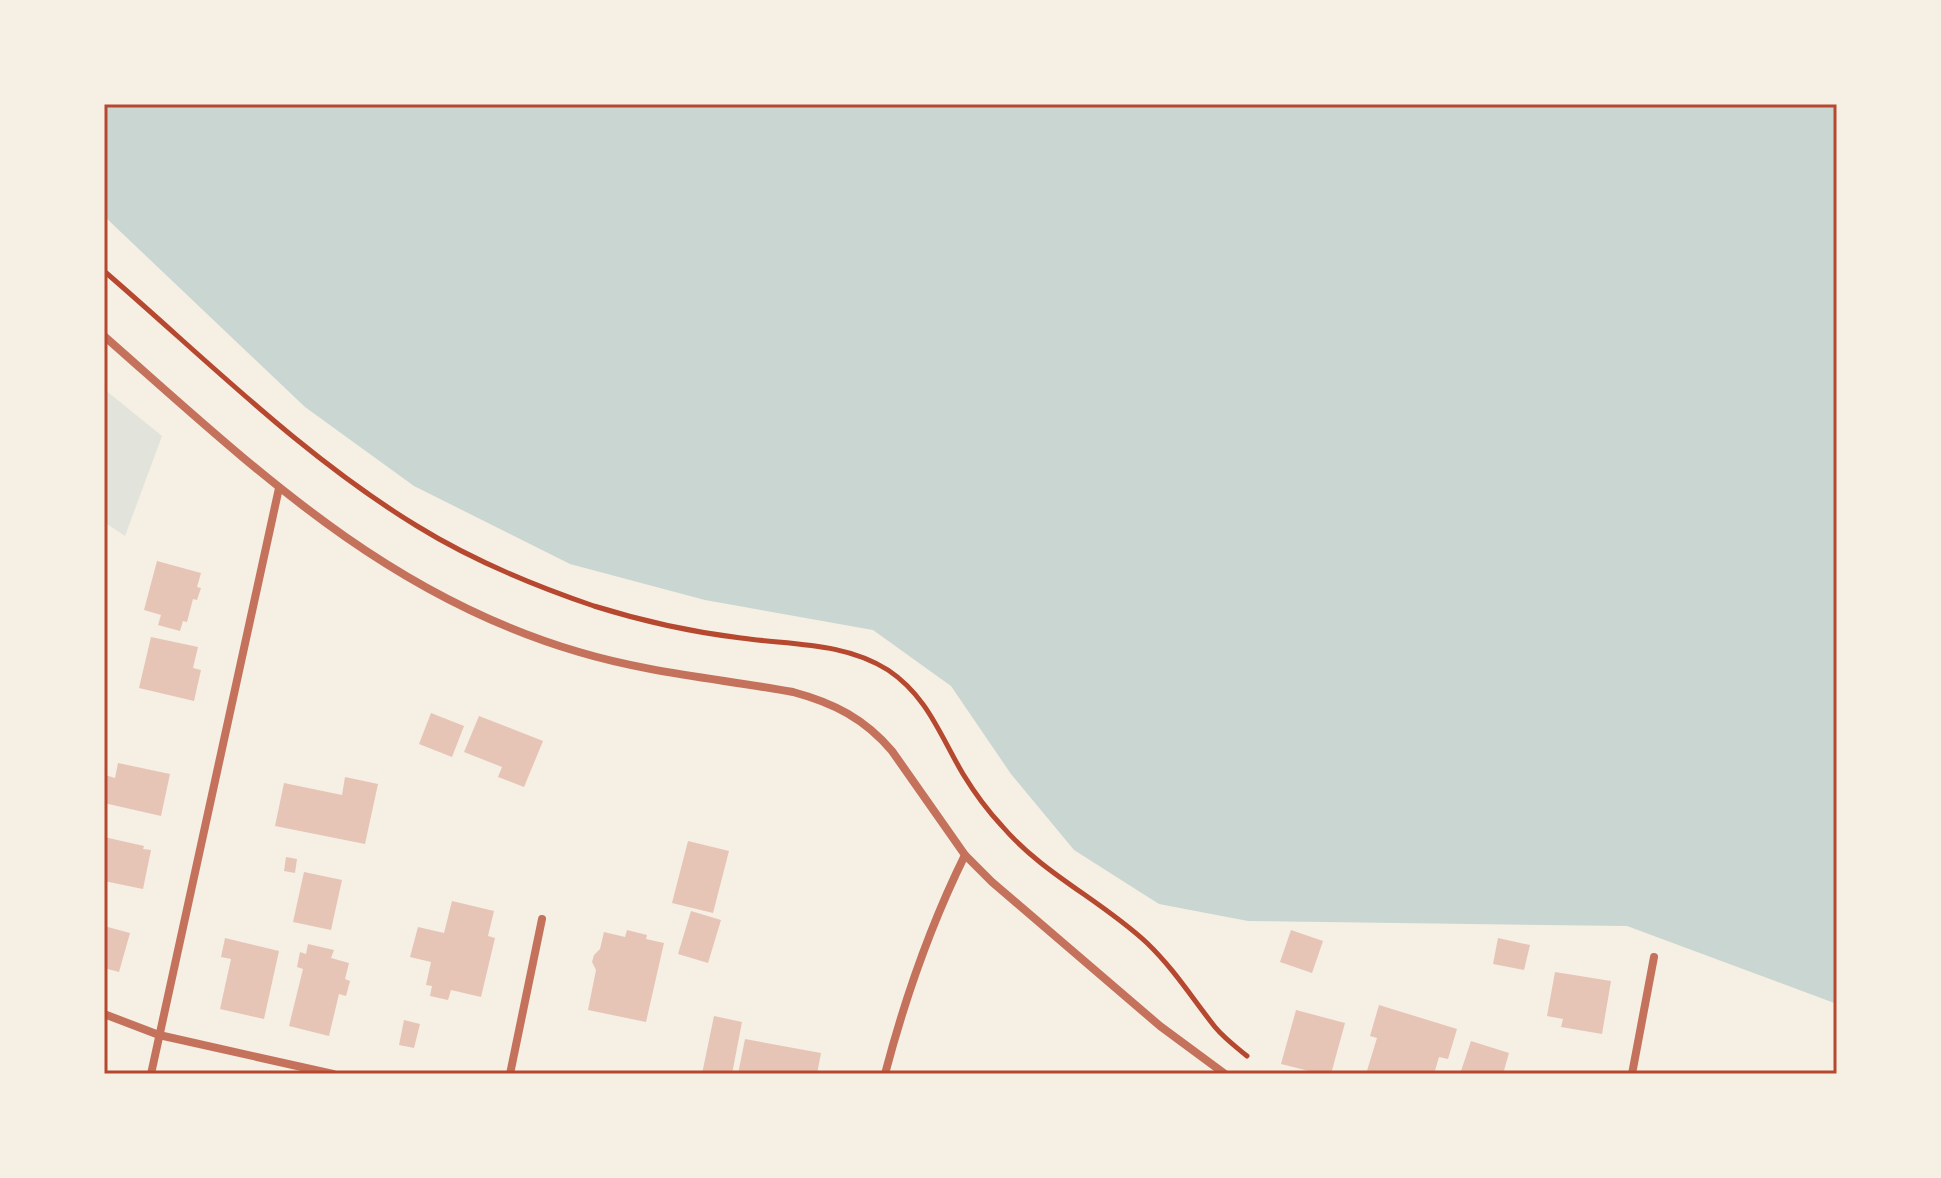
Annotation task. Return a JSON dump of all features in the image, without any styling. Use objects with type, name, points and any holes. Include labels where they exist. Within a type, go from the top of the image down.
[{"type":"street","points":[[104,336],[279,488],[340,536],[438,596],[526,635],[578,652],[629,665],[793,692],[852,714],[892,751],[965,855],[1023,910],[1160,1026],[1225,1074]]},
{"type":"street","points":[[151,1074],[279,488]]},
{"type":"street","points":[[885,1074],[923,948],[965,855]]},
{"type":"street","points":[[510,1074],[542,919]]},
{"type":"street","points":[[1632,1074],[1654,957]]},
{"type":"street","points":[[104,1014],[159,1035],[333,1074]]},
{"type":"path","points":[[104,271],[321,460],[394,511],[465,553],[528,582],[640,619],[698,632],[833,648],[862,657],[891,672],[928,709],[970,784],[1020,846],[1144,940],[1181,979],[1216,1028],[1247,1056]]},
{"type":"shaded area","points":[[104,104],[1837,104],[1837,1004],[1627,926],[1248,921],[1159,904],[1074,850],[1011,774],[951,686],[873,630],[705,600],[570,564],[414,486],[305,407],[104,216]]},
{"type":"shaded area","points":[[104,389],[162,436],[125,536],[104,522]]},
{"type":"building","points":[[157,561],[201,573],[197,600],[193,599],[187,622],[183,621],[180,631],[158,625],[161,615],[144,610]]},
{"type":"building","points":[[151,637],[198,647],[193,668],[201,670],[194,701],[139,688]]},
{"type":"building","points":[[431,713],[464,726],[452,757],[419,744]]},
{"type":"building","points":[[479,716],[543,741],[524,787],[498,777],[502,767],[464,752]]},
{"type":"building","points":[[118,763],[170,774],[161,816],[104,803],[105,775],[115,778]]},
{"type":"building","points":[[345,777],[378,784],[365,844],[275,826],[284,783],[342,795]]},
{"type":"building","points":[[104,837],[151,850],[143,889],[104,881]]},
{"type":"building","points":[[688,841],[729,851],[713,913],[672,903]]},
{"type":"building","points":[[286,857],[297,859],[295,873],[284,871]]},
{"type":"building","points":[[304,872],[342,880],[331,930],[293,922]]},
{"type":"building","points":[[452,901],[494,911],[488,936],[495,938],[481,997],[451,990],[448,1000],[430,996],[432,986],[426,985],[431,962],[410,957],[418,927],[444,933]]},
{"type":"building","points":[[691,911],[721,920],[708,963],[678,954]]},
{"type":"building","points":[[104,926],[130,933],[119,972],[104,968]]},
{"type":"building","points":[[627,930],[664,943],[646,1022],[588,1010],[596,970],[592,962],[600,949],[604,932],[625,937]]},
{"type":"building","points":[[1291,930],[1323,941],[1312,973],[1280,962]]},
{"type":"building","points":[[225,938],[279,951],[264,1019],[220,1009],[231,959],[221,957]]},
{"type":"building","points":[[1498,938],[1530,945],[1524,970],[1493,964]]},
{"type":"building","points":[[308,944],[334,950],[331,958],[349,963],[345,979],[350,981],[346,996],[339,994],[329,1036],[289,1026],[303,969],[297,967],[300,952],[306,954]]},
{"type":"building","points":[[1555,972],[1611,981],[1602,1034],[1561,1027],[1563,1019],[1547,1016]]},
{"type":"building","points":[[1379,1005],[1457,1029],[1448,1059],[1439,1057],[1434,1074],[1366,1074],[1377,1038],[1370,1036]]},
{"type":"building","points":[[1296,1010],[1345,1023],[1331,1074],[1281,1064]]},
{"type":"building","points":[[714,1016],[742,1022],[732,1074],[702,1074]]},
{"type":"building","points":[[404,1020],[420,1024],[414,1048],[399,1045]]},
{"type":"building","points":[[745,1039],[821,1053],[817,1074],[738,1074]]},
{"type":"building","points":[[1471,1041],[1509,1053],[1503,1074],[1460,1074]]}]
